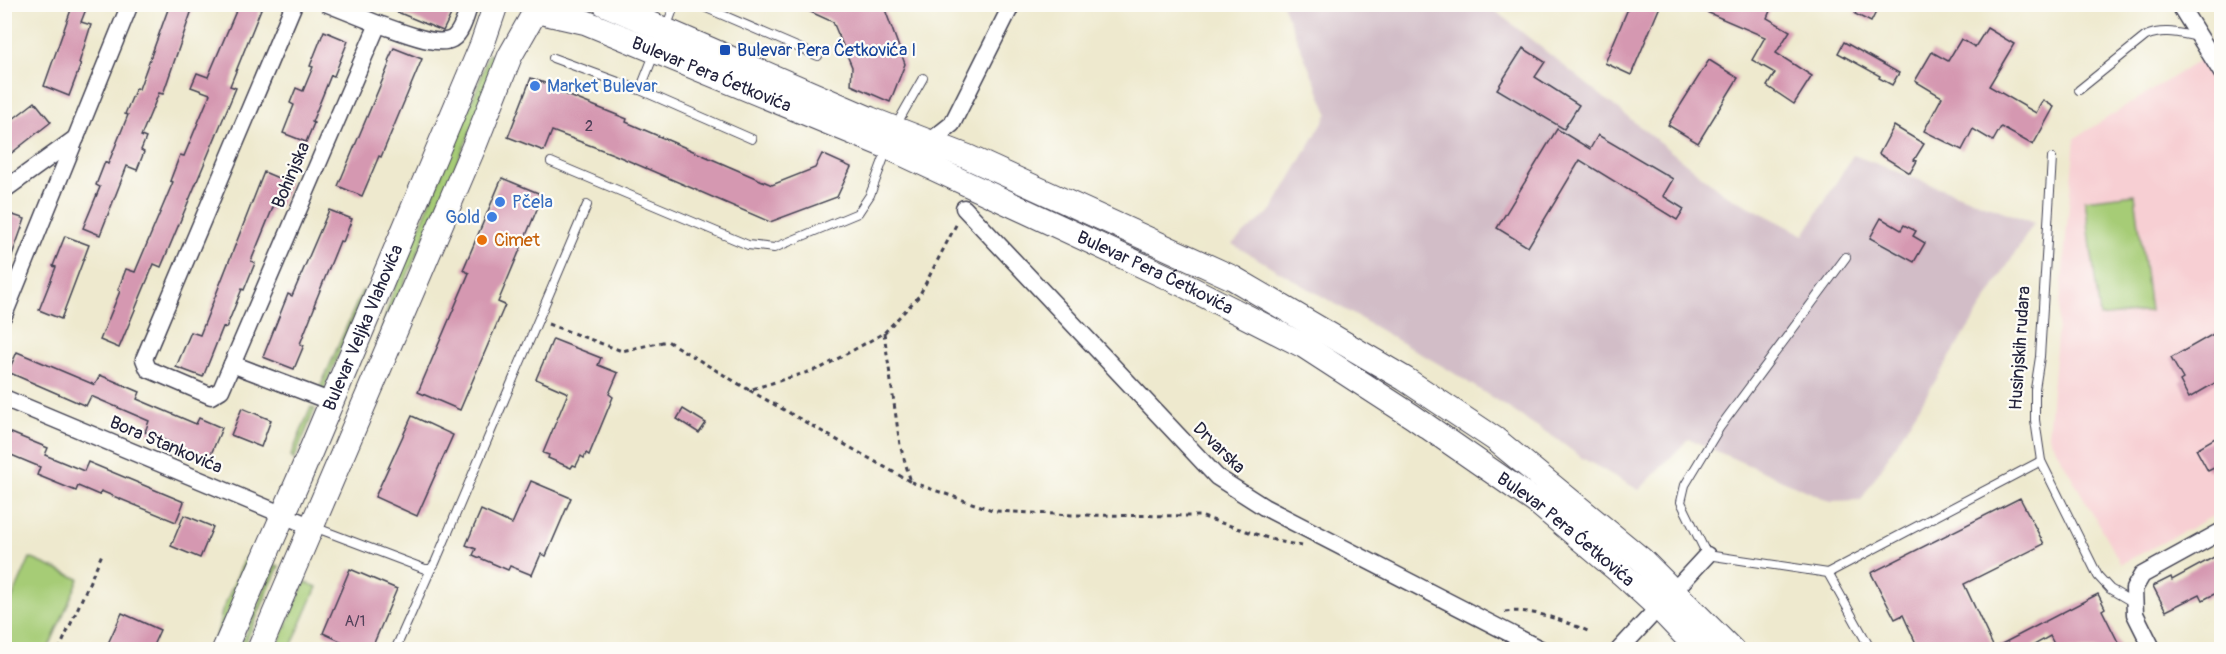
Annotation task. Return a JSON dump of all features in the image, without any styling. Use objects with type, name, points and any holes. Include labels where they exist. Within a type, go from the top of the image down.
[{"type":"main road","name":"Bulevar Veljka Vlahovića","points":[[224,650],[332,402],[482,45],[496,4]]},
{"type":"main road","name":"Bulevar Pera Ćetkovića","points":[[501,4],[507,13],[515,17],[543,12],[660,41],[891,138],[1304,346],[1412,416],[1539,504],[1732,650]]},
{"type":"main road","name":"Bulevar Pera Ćetkovića","points":[[605,4],[660,41]]},
{"type":"main road","name":"Bulevar Veljka Vlahovića","points":[[259,650],[475,144],[510,56],[543,12]]},
{"type":"main road","name":"Bulevar Pera Ćetkovića","points":[[891,138],[928,143],[968,157],[1233,278],[1405,379],[1495,439],[1641,559],[1699,650]]},
{"type":"street","points":[[4,315],[130,4]]},
{"type":"street","name":"Bohinjska","points":[[294,4],[144,359],[148,369],[211,396],[221,390],[378,24]]},
{"type":"street","points":[[328,4],[378,24],[429,40],[443,42],[453,38],[459,31],[470,4]]},
{"type":"street","points":[[928,143],[952,124],[1012,4]]},
{"type":"street","points":[[2179,4],[2222,74]]},
{"type":"street","points":[[4,190],[76,138]]},
{"type":"street","name":"Drvarska","points":[[964,208],[1216,477],[1263,507],[1542,650]]},
{"type":"street","points":[[232,364],[332,402]]},
{"type":"street","name":"Bora Stankovića","points":[[4,398],[312,527]]},
{"type":"street","points":[[2153,650],[2135,614],[2134,589],[2142,575],[2222,531]]},
{"type":"street","points":[[1619,650],[1707,555]]},
{"type":"lane","points":[[640,90],[675,4]]},
{"type":"lane","points":[[697,4],[818,56]]},
{"type":"lane","points":[[2079,90],[2146,36],[2156,32],[2166,32],[2200,38]]},
{"type":"lane","points":[[553,58],[640,90],[752,139]]},
{"type":"lane","points":[[551,162],[748,244],[774,248],[858,213],[870,195],[891,138],[923,78]]},
{"type":"lane","name":"Husinjskih rudara","points":[[2052,158],[2040,357],[2035,389],[2035,420],[2041,461],[2098,576],[2110,589],[2134,603]]},
{"type":"lane","points":[[395,650],[440,552],[587,205]]},
{"type":"lane","points":[[1846,257],[1720,427],[1686,485],[1681,502],[1707,555],[1828,573],[2041,461]]},
{"type":"lane","points":[[312,527],[425,569],[431,569]]},
{"type":"lane","points":[[1828,573],[1871,650]]},
{"type":"path","points":[[749,390],[822,368],[884,333],[919,296],[964,208]]},
{"type":"path","points":[[538,321],[622,351],[667,341],[911,482],[995,511],[1072,515],[1200,516],[1277,541],[1309,547]]},
{"type":"path","points":[[884,333],[900,445],[911,482]]},
{"type":"path","points":[[59,650],[103,552]]},
{"type":"path","points":[[1490,623],[1501,613],[1512,611],[1552,617],[1588,631]]},
{"type":"shaded area","points":[[1282,4],[1488,5],[1723,193],[1804,235],[1853,155],[2034,223],[1861,500],[1830,501],[1689,439],[1639,490],[1582,458],[1449,370],[1232,244],[1272,210],[1328,113]]},
{"type":"shaded area","points":[[2211,53],[2222,73],[2221,512],[2121,564],[2048,435],[2075,138]]},
{"type":"green space","points":[[488,54],[502,60],[378,343],[391,297],[478,86]]},
{"type":"green space","points":[[2135,194],[2150,311],[2100,317],[2085,200]]},
{"type":"green space","points":[[362,291],[365,291],[323,392],[319,390]]},
{"type":"green space","points":[[311,407],[315,409],[294,460],[291,456]]},
{"type":"green space","points":[[30,558],[79,579],[48,649],[5,649],[5,615]]},
{"type":"green space","points":[[245,558],[251,559],[212,649],[209,650],[218,630],[222,611]]},
{"type":"green space","points":[[275,565],[279,566],[243,649],[239,649]]},
{"type":"green space","points":[[305,582],[317,587],[290,649],[276,649]]},
{"type":"building","points":[[73,4],[88,4],[81,22],[91,25],[79,63],[81,64],[69,96],[44,86]]},
{"type":"building","points":[[170,4],[194,4],[163,94],[159,93],[141,136],[146,138],[141,150],[144,152],[137,170],[127,166],[100,235],[83,228],[100,187],[96,185],[105,162],[108,164],[128,115],[125,114],[136,88],[139,89]]},
{"type":"building","points":[[239,4],[263,4],[230,86],[236,88],[161,267],[154,264],[119,348],[100,340],[120,291],[118,290],[126,269],[135,272],[173,182],[170,181],[180,155],[184,156],[210,94],[191,87],[197,73],[208,77]]},
{"type":"building","points":[[378,4],[456,4],[443,31]]},
{"type":"building","points":[[793,4],[883,4],[905,64],[890,102],[851,85],[852,67],[833,22]]},
{"type":"building","points":[[1630,4],[1661,4],[1631,75],[1605,63]]},
{"type":"building","points":[[1688,4],[1773,4],[1767,18],[1790,31],[1776,53],[1812,76],[1794,104],[1767,86],[1775,73],[1752,60],[1765,37]]},
{"type":"building","points":[[1860,4],[1880,4],[1871,22],[1855,14]]},
{"type":"building","points":[[1987,28],[2014,44],[1989,86],[2036,113],[2043,100],[2054,107],[2033,145],[2001,127],[1993,141],[1973,129],[1962,150],[1924,131],[1942,97],[1915,81],[1932,52],[1948,61],[1961,39],[1975,47]]},
{"type":"building","points":[[324,31],[348,41],[334,76],[331,75],[306,142],[283,133],[294,105],[290,103],[296,88],[303,91]]},
{"type":"building","points":[[1844,42],[1899,73],[1892,85],[1838,53]]},
{"type":"building","points":[[394,48],[422,59],[362,196],[338,186]]},
{"type":"building","points":[[1523,48],[1545,62],[1535,77],[1579,105],[1564,129],[1497,89]]},
{"type":"building","points":[[1709,60],[1738,78],[1698,143],[1668,125]]},
{"type":"building","points":[[531,78],[772,185],[815,168],[822,154],[851,167],[837,197],[770,222],[613,154],[552,131],[544,151],[508,137]]},
{"type":"building","points":[[35,102],[51,122],[4,159],[4,126]]},
{"type":"building","points":[[1894,126],[1924,144],[1914,160],[1917,161],[1910,173],[1879,154]]},
{"type":"building","points":[[1557,129],[1590,149],[1598,135],[1673,179],[1663,196],[1684,209],[1677,220],[1580,160],[1528,247],[1497,228]]},
{"type":"building","points":[[264,172],[290,183],[280,207],[274,205],[251,261],[255,263],[244,290],[242,289],[226,328],[223,327],[203,377],[176,367],[191,332],[200,335]]},
{"type":"building","points":[[502,178],[543,195],[498,302],[505,305],[460,410],[418,392],[469,273],[463,270]]},
{"type":"building","points":[[329,210],[352,219],[343,242],[340,241],[314,305],[300,344],[304,345],[294,369],[263,357],[288,294],[292,296]]},
{"type":"building","points":[[4,212],[25,219],[6,272],[4,271]]},
{"type":"building","points":[[1881,218],[1901,230],[1904,225],[1916,231],[1913,236],[1925,243],[1914,262],[1870,238]]},
{"type":"building","points":[[65,236],[89,245],[61,319],[39,310]]},
{"type":"building","points":[[2222,329],[2222,379],[2189,398],[2180,381],[2183,379],[2171,358]]},
{"type":"building","points":[[553,339],[601,358],[598,365],[618,373],[609,394],[613,397],[589,455],[586,453],[584,458],[581,456],[576,466],[573,465],[571,468],[548,458],[549,455],[543,453],[568,393],[536,379]]},
{"type":"building","points":[[17,352],[95,385],[100,375],[140,392],[137,399],[196,424],[199,418],[222,428],[209,459],[145,432],[149,421],[91,396],[86,406],[8,372]]},
{"type":"building","points":[[242,408],[271,420],[261,447],[231,435]]},
{"type":"building","points":[[683,409],[706,423],[699,433],[677,419]]},
{"type":"building","points":[[412,416],[453,435],[417,516],[375,497]]},
{"type":"building","points":[[4,430],[48,448],[45,455],[84,471],[88,462],[184,502],[176,522],[101,491],[99,495],[78,486],[76,491],[37,475],[40,467],[4,452]]},
{"type":"building","points":[[2222,434],[2222,464],[2208,471],[2196,449]]},
{"type":"building","points":[[531,481],[571,498],[546,556],[541,554],[532,575],[510,566],[508,570],[473,555],[476,549],[466,545],[481,510],[512,524]]},
{"type":"building","points":[[2020,498],[2044,544],[1964,584],[1994,648],[2098,594],[2105,608],[2102,610],[2122,650],[2057,650],[2050,636],[2025,650],[1919,650],[1903,615],[1895,619],[1871,573]]},
{"type":"building","points":[[184,515],[213,527],[200,558],[171,546]]},
{"type":"building","points":[[2214,557],[2222,571],[2222,590],[2203,600],[2200,594],[2166,611],[2153,586],[2171,577],[2172,580]]},
{"type":"building","points":[[350,569],[397,589],[371,650],[360,650],[323,633]]},
{"type":"building","points":[[122,613],[160,630],[151,650],[105,650]]},
{"type":"place","name":"Bulevar Pera Ćetkovića I","points":[[725,50]]},
{"type":"place","name":"Market Bulevar","points":[[535,86]]},
{"type":"place","name":"Pčela","points":[[500,202]]},
{"type":"place","name":"Gold","points":[[492,217]]},
{"type":"place","name":"Cimet","points":[[482,240]]}]
